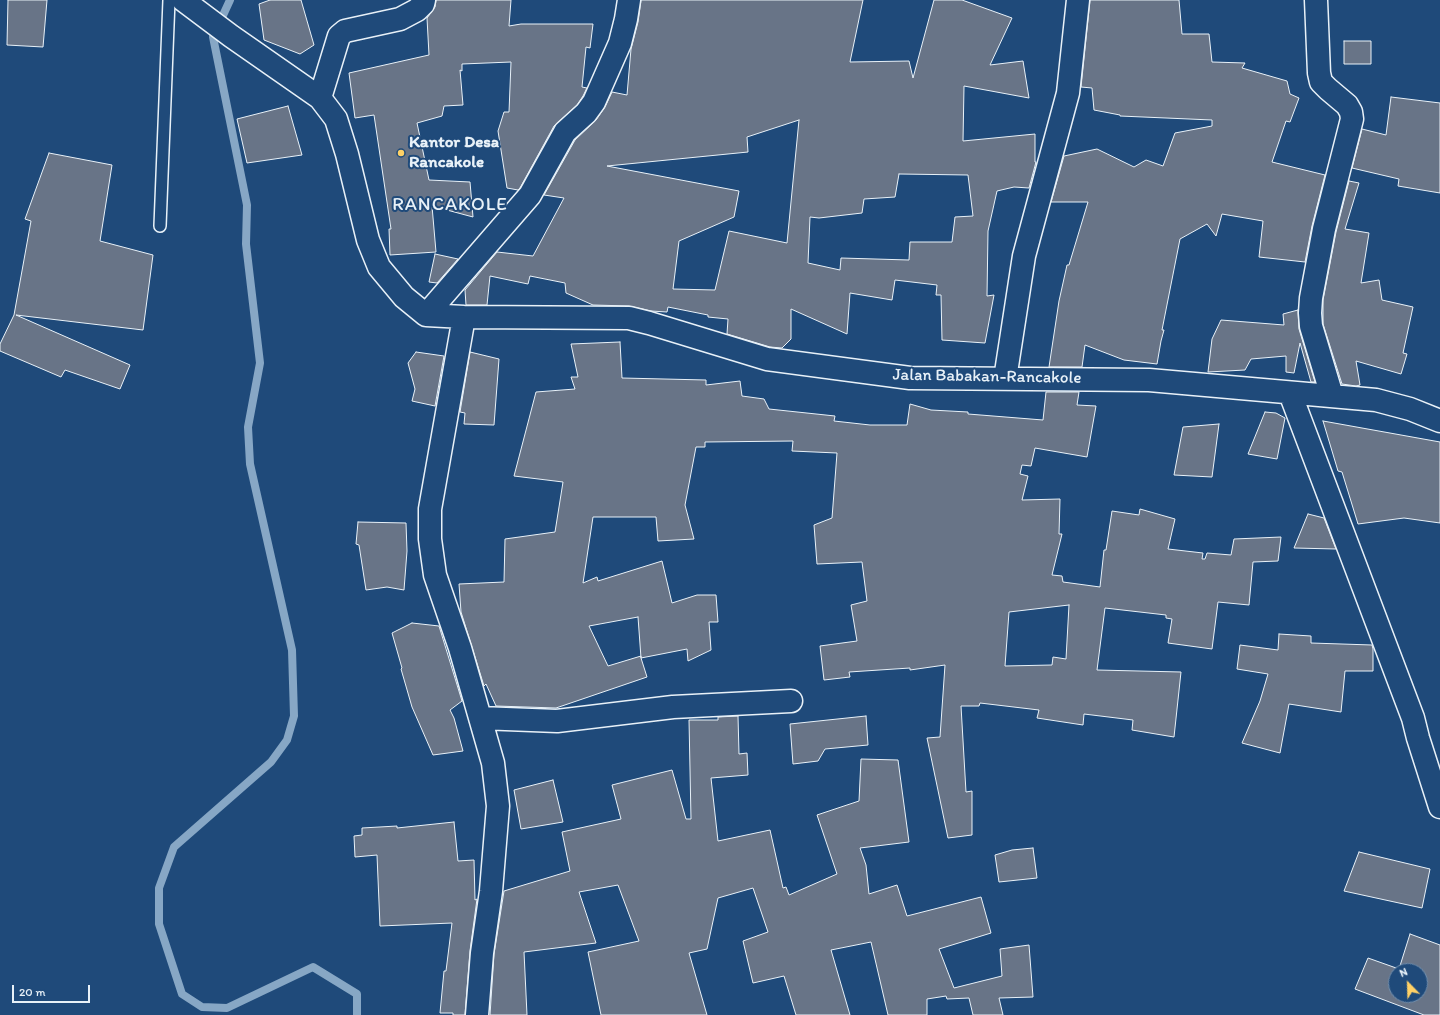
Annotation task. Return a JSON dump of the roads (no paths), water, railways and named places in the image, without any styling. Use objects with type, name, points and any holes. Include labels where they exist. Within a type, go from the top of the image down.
[{"type":"street","points":[[320,98],[339,36],[345,31],[400,19],[417,10],[423,4],[424,0]]},
{"type":"street","points":[[181,2],[320,98],[336,119],[347,154],[368,240],[379,267],[404,297],[426,315],[530,195],[565,132],[586,113],[594,102],[620,43],[629,0]]},
{"type":"street","points":[[1005,379],[1024,256],[1068,93],[1078,0]]},
{"type":"street","points":[[1316,0],[1319,73],[1321,82],[1347,105],[1351,112],[1352,119],[1324,229],[1311,298],[1311,326],[1332,396]]},
{"type":"street","name":"Jalan Babakan-Rancakole","points":[[426,315],[464,317],[629,318],[767,359],[910,378],[1149,380],[1376,400],[1410,409],[1440,421]]},
{"type":"street","points":[[464,317],[430,509],[430,539],[435,575],[460,648],[493,763],[498,806],[491,891],[482,953],[477,1015]]},
{"type":"street","points":[[1290,393],[1413,718],[1440,807]]},
{"type":"street","points":[[480,718],[557,721],[674,706],[791,701]]},
{"type":"lane","points":[[160,226],[181,2]]},
{"type":"waterway","points":[[230,0],[213,37],[247,205],[246,244],[260,363],[248,427],[250,464],[292,650],[294,716],[287,740],[271,762],[174,847],[159,888],[159,924],[182,994],[202,1007],[227,1008],[313,967],[357,994],[357,1015]]},
{"type":"place","name":"Kantor Desa Rancakole","points":[[401,153]]},
{"type":"district","name":"RANCAKOLE","points":[[450,205]]}]
